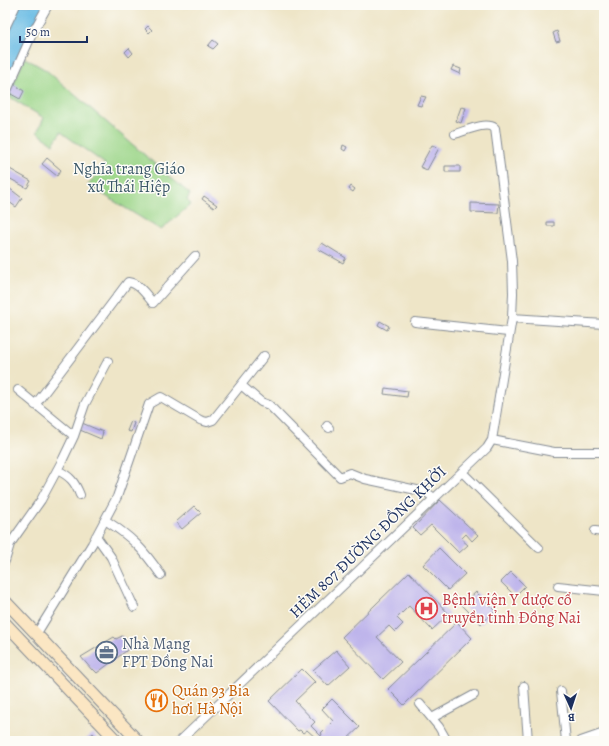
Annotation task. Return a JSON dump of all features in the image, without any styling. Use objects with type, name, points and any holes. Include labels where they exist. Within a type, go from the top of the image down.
[{"type":"main road","points":[[5,601],[138,741]]},
{"type":"main road","points":[[5,623],[117,741]]},
{"type":"street","points":[[5,28],[16,5]]},
{"type":"street","points":[[5,95],[33,32],[48,5]]},
{"type":"street","points":[[5,69],[14,76]]},
{"type":"street","points":[[455,134],[484,126],[491,126],[495,128],[512,261],[512,318],[508,332],[492,440],[554,452],[604,452]]},
{"type":"street","points":[[35,405],[128,282],[134,283],[140,288],[153,303],[195,256]]},
{"type":"street","points":[[512,318],[604,324]]},
{"type":"street","points":[[415,322],[508,332]]},
{"type":"street","points":[[37,634],[96,536],[117,497],[149,404],[161,397],[185,412],[207,422],[217,416],[264,356]]},
{"type":"street","points":[[5,561],[10,544],[41,500],[57,470],[74,436],[85,404],[108,361]]},
{"type":"street","points":[[241,385],[261,402],[270,405],[340,477],[350,473],[365,479],[426,492],[434,498]]},
{"type":"street","points":[[18,390],[74,436]]},
{"type":"street","name":"HẺM 807 ĐƯỜNG ĐỒNG KHỞI","points":[[180,741],[349,582],[487,448],[492,440]]},
{"type":"street","points":[[57,470],[68,475],[73,480],[80,495]]},
{"type":"street","points":[[462,472],[539,548]]},
{"type":"street","points":[[105,520],[128,534],[147,554],[161,576]]},
{"type":"street","points":[[595,531],[604,532]]},
{"type":"street","points":[[96,536],[111,557],[134,607]]},
{"type":"street","points":[[558,586],[604,591]]},
{"type":"street","points":[[524,686],[528,741]]},
{"type":"street","points":[[561,691],[566,741]]},
{"type":"street","points":[[432,718],[474,695]]},
{"type":"street","points":[[420,704],[432,718],[447,741]]},
{"type":"street","points":[[581,741],[604,733]]},
{"type":"green space","name":"Nghĩa trang Giáo xứ Thái Hiệp","points":[[25,58],[46,70],[190,194],[187,200],[191,204],[161,230],[88,185],[105,164],[61,132],[53,144],[37,132],[44,118],[8,96]]},
{"type":"water","points":[[19,5],[44,5],[5,87],[5,36]]},
{"type":"building","points":[[148,26],[152,30],[149,33],[145,29]]},
{"type":"building","points":[[557,31],[560,41],[556,42],[553,33]]},
{"type":"building","points":[[213,40],[218,44],[213,49],[208,46]]},
{"type":"building","points":[[129,48],[133,53],[129,57],[125,52]]},
{"type":"building","points":[[453,66],[461,69],[460,74],[451,70]]},
{"type":"building","points":[[14,84],[24,91],[20,99],[9,93]]},
{"type":"building","points":[[421,96],[426,97],[421,106],[417,105]]},
{"type":"building","points":[[461,107],[466,108],[461,123],[456,121]]},
{"type":"building","points":[[343,145],[347,147],[345,151],[342,149]]},
{"type":"building","points":[[432,145],[439,148],[427,170],[420,167]]},
{"type":"building","points":[[47,158],[61,170],[57,176],[42,164]]},
{"type":"building","points":[[445,166],[460,166],[460,172],[445,172]]},
{"type":"building","points":[[8,168],[31,181],[27,188],[5,176]]},
{"type":"building","points":[[5,185],[22,198],[16,207],[5,199]]},
{"type":"building","points":[[351,186],[355,189],[353,192],[349,189]]},
{"type":"building","points":[[204,196],[217,205],[214,208],[202,199]]},
{"type":"building","points":[[471,203],[499,204],[498,213],[471,212]]},
{"type":"building","points":[[547,222],[554,222],[554,226],[547,226]]},
{"type":"building","points":[[322,243],[346,258],[343,263],[318,249]]},
{"type":"building","points":[[380,321],[389,326],[387,330],[378,325]]},
{"type":"building","points":[[385,388],[408,391],[407,397],[384,394]]},
{"type":"building","points":[[131,421],[134,423],[131,432],[127,431]]},
{"type":"building","points":[[82,423],[103,432],[101,439],[80,430]]},
{"type":"building","points":[[440,500],[478,535],[472,541],[466,534],[461,539],[468,545],[459,553],[431,525],[420,535],[413,528]]},
{"type":"building","points":[[194,506],[201,513],[182,529],[176,522]]},
{"type":"building","points":[[439,548],[465,574],[448,590],[423,565]]},
{"type":"building","points":[[409,572],[449,614],[432,630],[409,606],[397,618],[403,624],[395,632],[389,626],[377,637],[401,662],[383,679],[342,637]]},
{"type":"building","points":[[511,572],[525,586],[515,596],[501,582]]},
{"type":"building","points":[[476,592],[495,611],[481,624],[462,605]]},
{"type":"building","points":[[457,622],[472,638],[404,705],[388,689]]},
{"type":"building","name":"Nhà Mạng FPT Đồng Nai","points":[[122,636],[130,648],[97,673],[93,669],[92,670],[81,657],[114,637],[116,639]]},
{"type":"building","points":[[336,650],[350,666],[328,686],[313,670]]},
{"type":"building","points":[[302,669],[315,682],[295,701],[315,722],[311,726],[321,736],[321,733],[333,721],[322,709],[332,699],[360,727],[345,741],[313,741],[316,738],[307,730],[303,733],[300,730],[298,731],[269,701]]},
{"type":"building","points":[[93,733],[100,741],[84,741]]},
{"type":"place","name":"Bệnh viện Y dược cổ truyền tỉnh Đồng Nai","points":[[426,609]]},
{"type":"place","name":"Nhà Mạng FPT Đồng Nai","points":[[106,653]]},
{"type":"place","name":"Quán 93 Bia hơi Hà Nội","points":[[157,700]]}]
